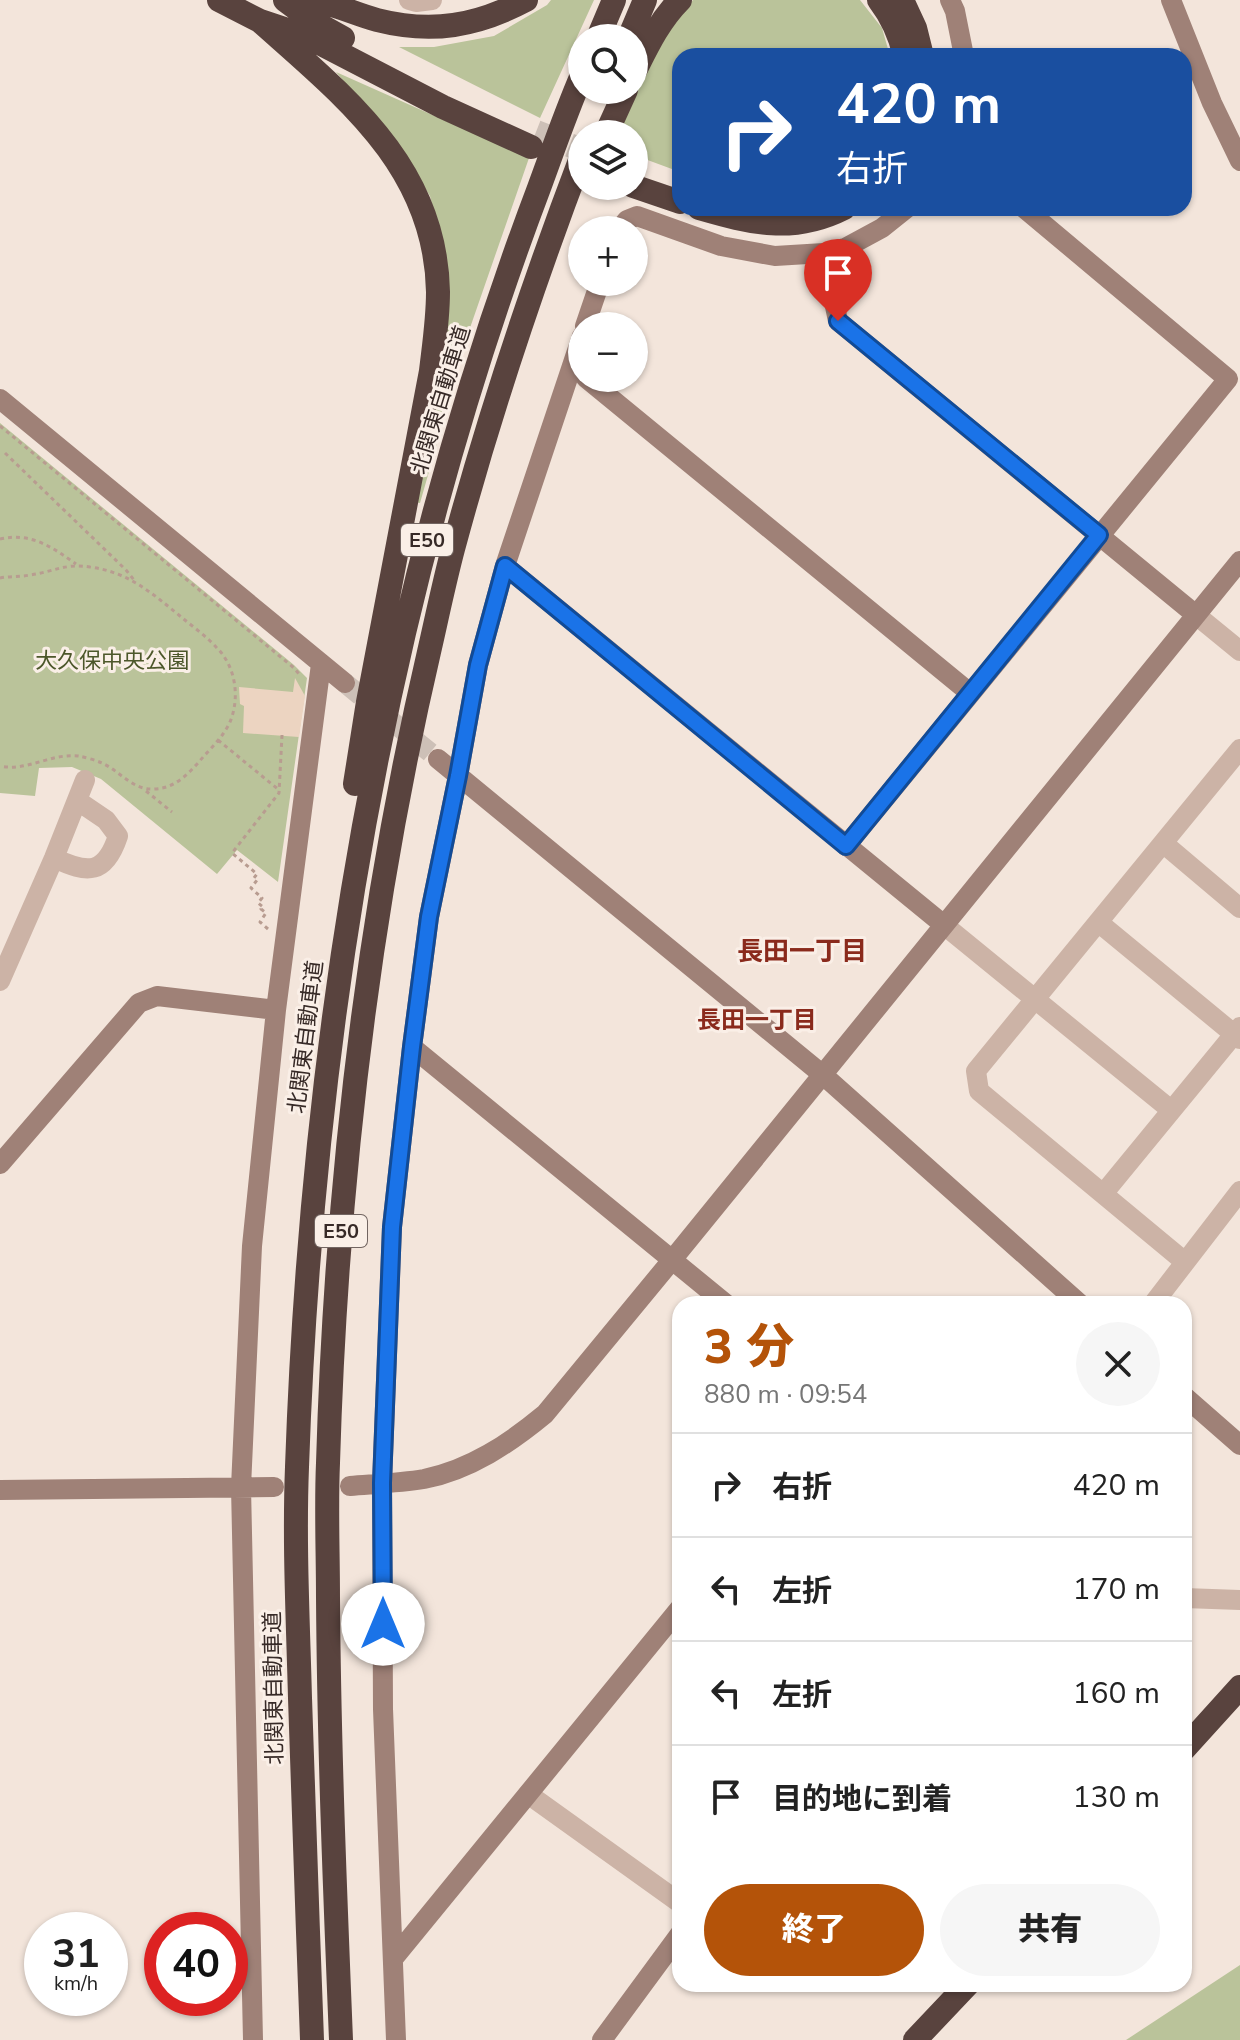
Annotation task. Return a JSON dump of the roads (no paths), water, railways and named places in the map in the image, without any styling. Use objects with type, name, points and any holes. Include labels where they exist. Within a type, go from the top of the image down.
[{"type":"highway","points":[[219,0],[260,21],[308,37],[443,107],[533,139],[316,23],[285,0]]},
{"type":"highway","points":[[312,0],[377,20],[438,28],[470,23],[501,13],[526,0]]},
{"type":"highway","points":[[604,24],[614,0]]},
{"type":"highway","points":[[635,24],[645,0]]},
{"type":"highway","points":[[648,45],[667,13],[680,0]]},
{"type":"highway","points":[[879,0],[899,33],[903,48]]},
{"type":"highway","points":[[902,0],[920,48]]},
{"type":"highway","points":[[260,21],[350,103],[402,168],[427,227],[435,258],[438,291],[431,371],[368,702],[345,848],[333,1021]]},
{"type":"highway","name":"北関東自動車道","points":[[312,2040],[298,1643],[297,1470],[317,1154],[333,1021],[358,851],[379,742],[428,537],[488,330],[571,104]]},
{"type":"highway","points":[[648,175],[672,182]]},
{"type":"highway","points":[[648,191],[672,199]]},
{"type":"highway","name":"E50","points":[[341,2040],[331,1793],[327,1467],[335,1303],[361,1029],[387,857],[409,739],[452,551],[485,437],[568,192]]},
{"type":"highway","points":[[485,437],[526,356],[555,264],[580,200]]},
{"type":"highway","points":[[728,216],[754,223],[779,224],[825,216]]},
{"type":"highway","points":[[1192,1740],[1240,1687]]},
{"type":"highway","points":[[915,2040],[960,1992]]},
{"type":"street","points":[[409,0],[432,0]]},
{"type":"street","points":[[950,0],[962,48]]},
{"type":"street","points":[[1171,0],[1190,48]]},
{"type":"street","points":[[1192,53],[1240,161]]},
{"type":"street","points":[[648,220],[721,246],[775,256],[824,253],[845,248],[897,216]]},
{"type":"street","points":[[846,846],[1228,379],[1034,216]]},
{"type":"street","points":[[824,253],[838,321],[1240,651]]},
{"type":"street","points":[[396,2040],[383,1709],[382,1483],[392,1227],[429,917],[478,665],[505,566],[573,392]]},
{"type":"street","points":[[603,392],[970,693]]},
{"type":"street","points":[[0,399],[345,683]]},
{"type":"street","points":[[350,1486],[426,1478],[463,1466],[496,1450],[545,1414],[1240,561]]},
{"type":"street","points":[[505,566],[1171,1110]]},
{"type":"street","points":[[253,2040],[241,1487],[252,1246],[276,1010],[321,664]]},
{"type":"street","points":[[1185,1262],[979,1091],[976,1071],[1163,843],[1233,773],[1240,749]]},
{"type":"street","points":[[438,759],[823,1075],[1071,1296]]},
{"type":"street","points":[[0,981],[85,780]]},
{"type":"street","points":[[54,858],[88,869],[102,865],[113,850],[118,836],[106,820],[78,801]]},
{"type":"street","points":[[1163,843],[1240,908]]},
{"type":"street","points":[[1098,922],[1238,1033],[1103,1194]]},
{"type":"street","points":[[0,1164],[139,1003],[157,996],[276,1010]]},
{"type":"street","points":[[412,1047],[716,1296]]},
{"type":"street","points":[[1159,1296],[1240,1191]]},
{"type":"street","points":[[1192,1403],[1240,1445]]},
{"type":"street","points":[[0,1490],[274,1487]]},
{"type":"street","points":[[1192,1598],[1240,1600]]},
{"type":"street","points":[[393,1959],[672,1618]]},
{"type":"street","points":[[528,1794],[672,1897]]},
{"type":"street","points":[[602,2040],[672,1945]]},
{"type":"tunnel","points":[[536,132],[568,145]]},
{"type":"tunnel","points":[[345,683],[438,759]]},
{"type":"district","name":"長田一丁目","points":[[802,951]]},
{"type":"district","name":"長田一丁目","points":[[757,1020]]},
{"type":"park label","name":"大久保中央公園","points":[[112,661]]}]
